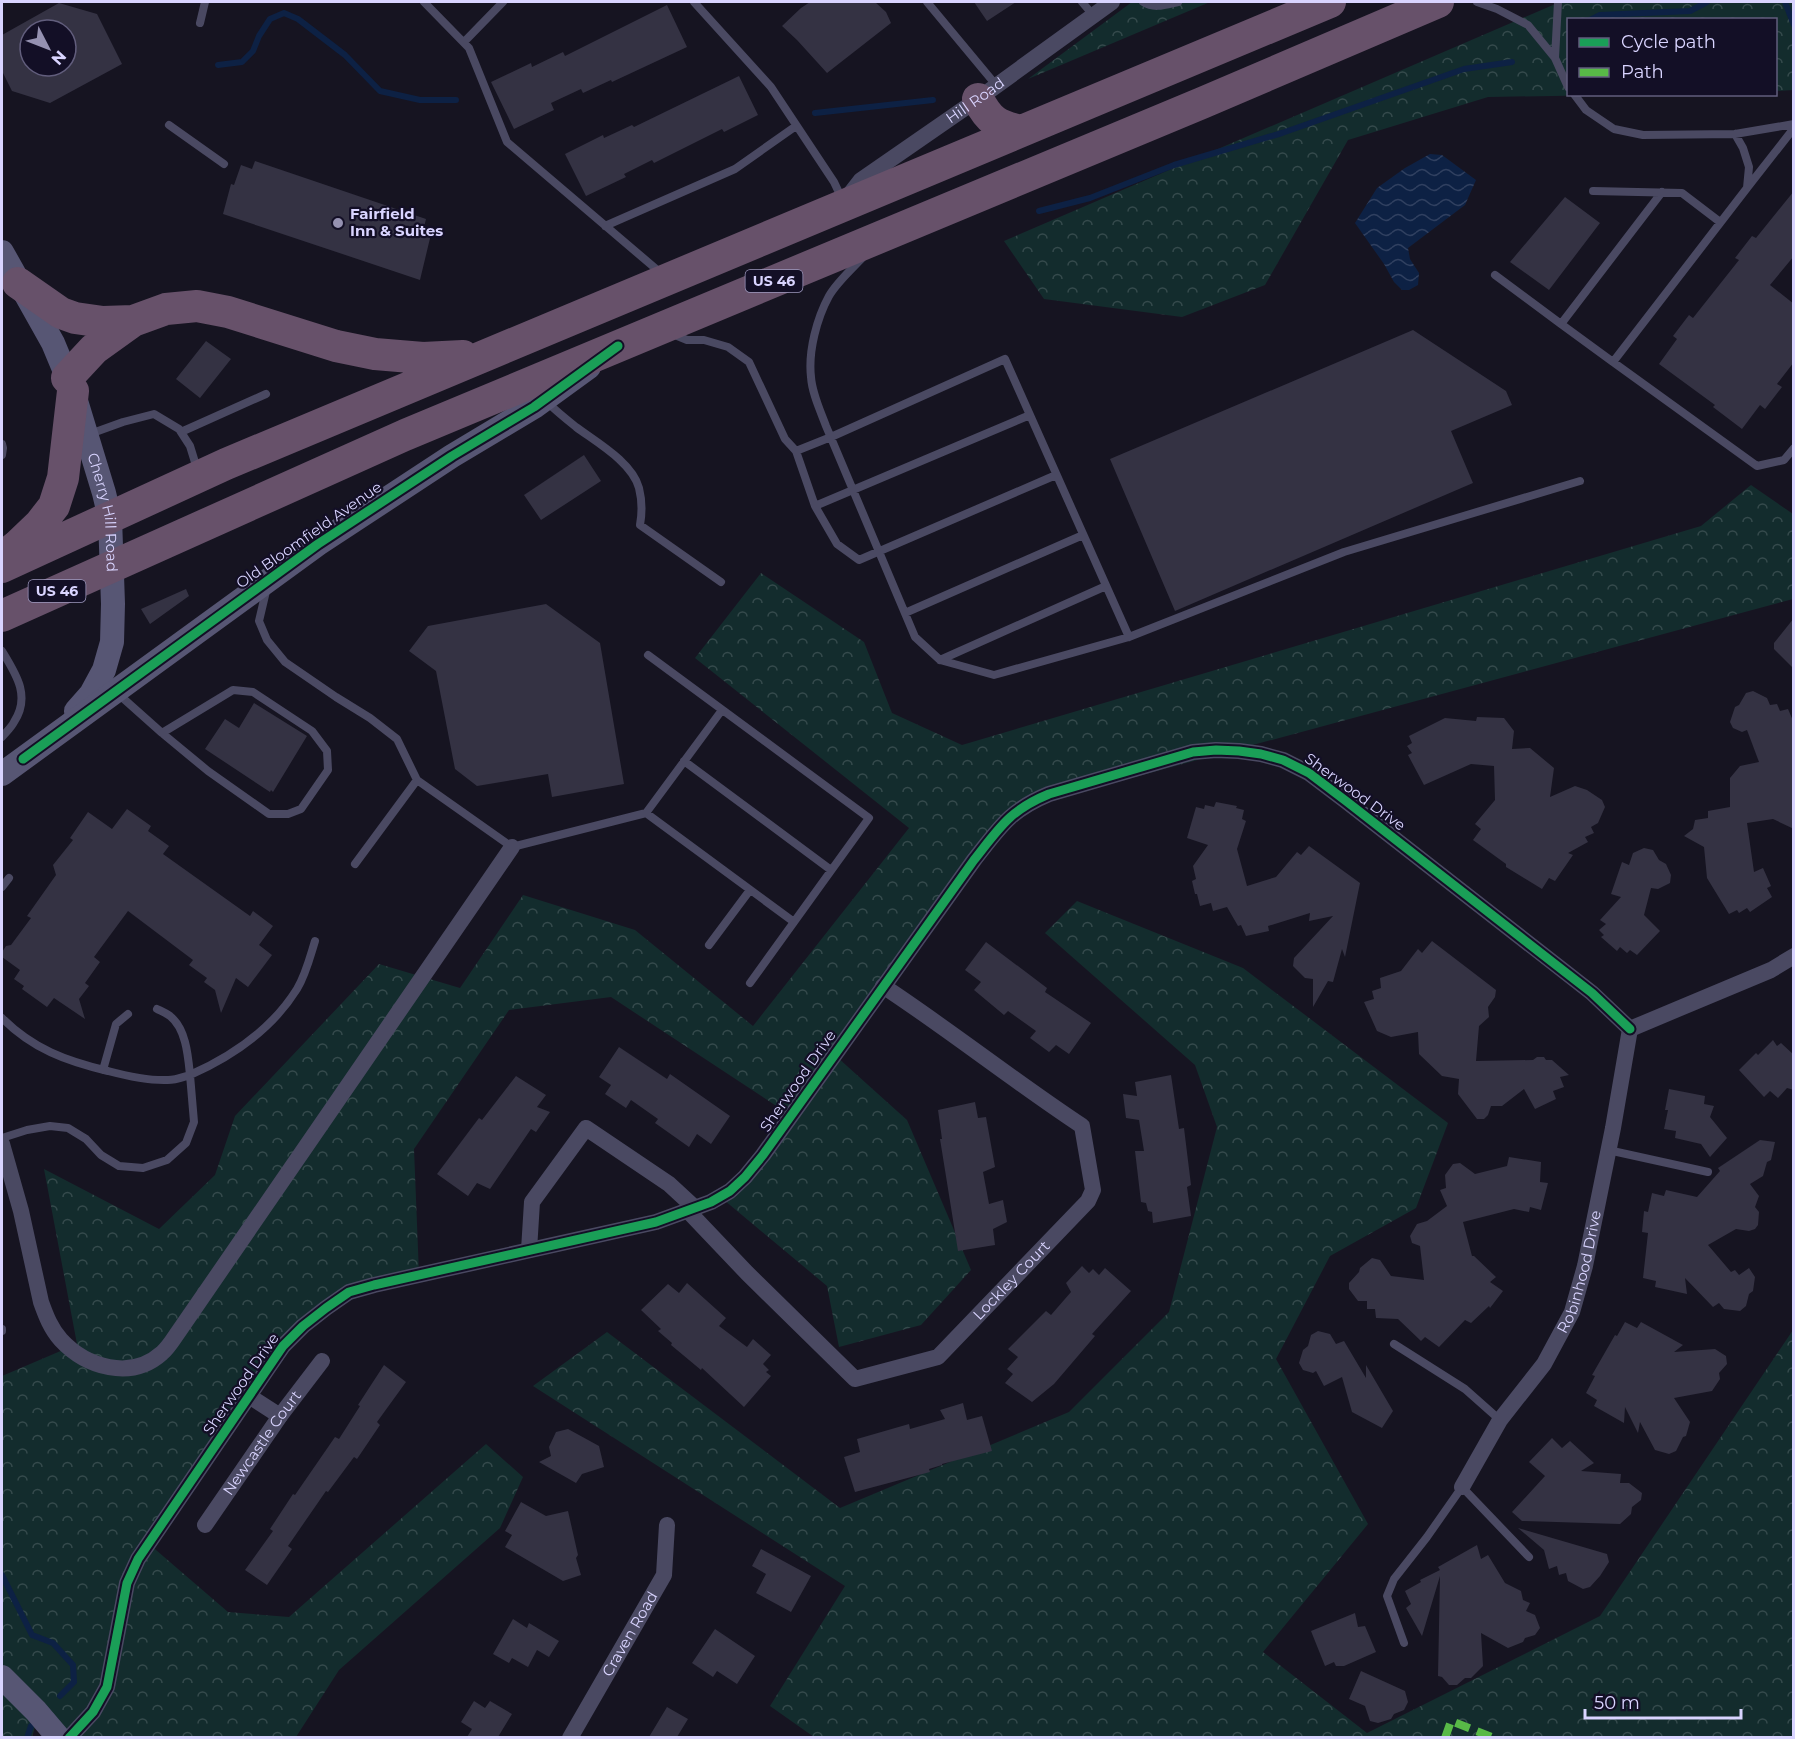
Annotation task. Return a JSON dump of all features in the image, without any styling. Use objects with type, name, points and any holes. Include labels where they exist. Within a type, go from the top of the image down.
[{"type":"highway","name":"US 46","points":[[2,567],[200,476],[1330,2]]},
{"type":"highway","name":"US 46","points":[[2,616],[405,435],[1202,103],[1438,2]]},
{"type":"highway","points":[[987,92],[984,112],[1002,127],[1021,131]]},
{"type":"highway","points":[[18,283],[61,313],[75,318],[103,322],[133,321]]},
{"type":"highway","points":[[2,557],[40,524],[54,507],[63,478],[70,384],[94,349],[133,321],[166,309],[197,306],[228,312],[336,346],[375,354],[423,358],[488,354]]},
{"type":"street","name":"Hill Road","points":[[844,204],[849,193],[861,180],[1112,2]]},
{"type":"street","name":"Cherry Hill Road","points":[[2,252],[53,343],[70,384],[105,493],[110,518],[112,566],[112,642],[104,670],[91,694],[81,705],[23,759]]},
{"type":"street","name":"Old Bloomfield Avenue","points":[[2,774],[318,544],[442,462],[544,400],[618,346]]},
{"type":"street","name":"Sherwood Drive","points":[[69,1737],[93,1712],[106,1687],[127,1583],[138,1559],[283,1346],[303,1326],[349,1292],[656,1222],[711,1202],[730,1191],[763,1155],[974,860],[1002,824],[1031,801],[1193,752],[1239,751],[1283,760],[1309,774],[1592,993],[1630,1029]]},
{"type":"street","points":[[2,1144],[21,1211],[41,1302],[54,1330],[61,1340],[83,1358],[95,1364],[109,1368],[124,1368],[151,1360],[162,1353],[179,1331],[512,847]]},
{"type":"street","points":[[1630,1029],[1771,970],[1794,956]]},
{"type":"street","name":"Lockley Court","points":[[691,1209],[747,1273],[855,1379],[938,1357],[1088,1201],[1093,1190],[1082,1125],[1042,1100],[938,1023],[883,986]]},
{"type":"street","name":"Robinhood Drive","points":[[1462,1487],[1500,1420],[1544,1364],[1572,1312],[1585,1266],[1630,1029]]},
{"type":"street","points":[[529,1250],[532,1202],[586,1128],[669,1184],[691,1209]]},
{"type":"street","name":"Newcastle Court","points":[[205,1525],[280,1416],[322,1361]]},
{"type":"street","points":[[249,1396],[280,1416]]},
{"type":"street","name":"Craven Road","points":[[570,1737],[664,1575],[667,1525]]},
{"type":"street","points":[[2,1677],[59,1737]]},
{"type":"lane","points":[[200,23],[205,2]]},
{"type":"lane","points":[[424,2],[469,48],[507,142],[667,279]]},
{"type":"lane","points":[[464,42],[503,2]]},
{"type":"lane","points":[[694,2],[771,87],[834,182],[844,204]]},
{"type":"lane","points":[[927,2],[987,92]]},
{"type":"lane","points":[[1082,2],[1093,15]]},
{"type":"lane","points":[[1143,2],[1149,6],[1164,6],[1178,2]]},
{"type":"lane","points":[[1477,2],[1497,9],[1528,26],[1555,58],[1567,83]]},
{"type":"lane","points":[[1555,58],[1558,2]]},
{"type":"lane","points":[[1576,96],[1586,110],[1614,129],[1643,135],[1735,134],[1794,124]]},
{"type":"lane","points":[[169,125],[224,164]]},
{"type":"lane","points":[[605,226],[735,169],[796,126]]},
{"type":"lane","points":[[1613,362],[1794,129]]},
{"type":"lane","points":[[1735,134],[1743,148],[1749,167],[1747,188]]},
{"type":"lane","points":[[1593,192],[1682,193],[1720,222]]},
{"type":"lane","points":[[1561,324],[1662,192]]},
{"type":"lane","points":[[883,235],[830,294],[815,335],[811,377],[818,404],[831,437],[915,637],[940,660],[994,675],[1129,637],[1344,552],[1580,481]]},
{"type":"lane","points":[[1495,275],[1757,466],[1784,460],[1794,448]]},
{"type":"lane","points":[[658,329],[687,340],[704,340],[728,347],[749,362],[785,439],[796,451],[815,506],[837,544],[860,560],[1056,475]]},
{"type":"lane","points":[[796,451],[1005,359],[1129,637]]},
{"type":"lane","points":[[181,432],[266,394]]},
{"type":"lane","points":[[544,400],[607,449],[632,474],[639,488],[642,514],[640,525],[721,582]]},
{"type":"lane","points":[[87,435],[153,414],[179,429],[190,446],[200,476]]},
{"type":"lane","points":[[815,506],[1030,416]]},
{"type":"lane","points":[[2,444],[2,455]]},
{"type":"lane","points":[[905,613],[1083,535]]},
{"type":"lane","points":[[269,580],[259,621],[267,640],[285,662],[370,718],[397,739],[417,780],[512,847],[646,813],[722,710]]},
{"type":"lane","points":[[940,660],[1106,586]]},
{"type":"lane","points":[[2,651],[20,683],[23,701],[14,723],[2,737]]},
{"type":"lane","points":[[648,655],[869,818],[750,983]]},
{"type":"lane","points":[[115,692],[162,733],[208,771],[269,814],[288,814],[301,809],[328,770],[327,751],[312,730],[253,692],[233,690],[162,733]]},
{"type":"lane","points":[[684,761],[831,870]]},
{"type":"lane","points":[[356,864],[417,780]]},
{"type":"lane","points":[[646,813],[794,922]]},
{"type":"lane","points":[[2,887],[9,878]]},
{"type":"lane","points":[[709,945],[750,890]]},
{"type":"lane","points":[[2,1018],[33,1043],[62,1058],[103,1070],[148,1079],[170,1080],[190,1075],[245,1046],[272,1020],[297,989],[308,965],[315,941]]},
{"type":"lane","points":[[2,1138],[50,1126],[68,1128],[86,1139],[101,1155],[119,1166],[143,1168],[167,1160],[186,1143],[194,1122],[189,1056],[182,1034],[171,1017],[157,1008]]},
{"type":"lane","points":[[103,1070],[116,1024],[128,1014]]},
{"type":"lane","points":[[1608,1150],[1708,1172]]},
{"type":"lane","points":[[1394,1344],[1466,1389],[1500,1420]]},
{"type":"lane","points":[[1404,1643],[1387,1596],[1394,1579],[1462,1487],[1529,1557]]},
{"type":"green space","points":[[1132,2],[1210,2],[1028,79]]},
{"type":"green space","points":[[1560,2],[1793,2],[1793,90],[1777,91],[1777,18],[1567,18],[1567,96],[1488,97],[1348,140],[1265,285],[1182,317],[1044,299],[1004,241]]},
{"type":"green space","points":[[1751,485],[1793,514],[1793,599],[1020,808],[837,1057],[907,1120],[971,1270],[921,1325],[839,1347],[827,1286],[724,1200],[790,1115],[611,997],[509,1010],[414,1149],[419,1274],[317,1313],[149,1544],[228,1612],[289,1617],[486,1444],[523,1477],[500,1528],[339,1670],[296,1737],[48,1737],[37,1720],[32,1737],[2,1738],[2,1376],[77,1344],[44,1169],[159,1229],[215,1175],[235,1116],[379,964],[460,988],[523,895],[635,930],[753,1026],[909,828],[695,658],[761,573],[864,642],[892,713],[962,745],[1701,526]]},
{"type":"green space","points":[[1077,901],[1243,968],[1448,1123],[1416,1208],[1330,1256],[1276,1359],[1368,1524],[1263,1652],[1367,1733],[1600,1616],[1793,1330],[1793,1737],[814,1737],[770,1706],[845,1586],[533,1386],[607,1332],[840,1508],[1069,1412],[1169,1312],[1217,1127],[1195,1065],[1045,933]]},
{"type":"water","points":[[1430,154],[1442,155],[1476,180],[1465,205],[1408,248],[1410,259],[1419,273],[1418,285],[1409,290],[1402,290],[1394,282],[1355,223],[1377,188]]},
{"type":"building","points":[[810,2],[875,2],[886,12],[891,23],[827,73],[782,26]]},
{"type":"building","points":[[974,2],[1016,2],[987,21]]},
{"type":"building","points":[[59,3],[97,14],[122,64],[50,103],[12,91],[2,71],[2,35],[18,26],[18,78],[78,78],[78,18],[32,18]]},
{"type":"building","points":[[667,5],[687,47],[612,82],[611,80],[583,93],[581,89],[551,103],[554,110],[514,129],[491,82],[531,63],[532,67],[563,52],[565,56]]},
{"type":"building","points":[[739,76],[758,115],[724,132],[722,129],[654,163],[652,160],[624,174],[626,177],[586,196],[565,154],[603,135],[604,138],[632,125],[634,127]]},
{"type":"building","name":"Fairfield Inn & Suites","points":[[255,161],[426,219],[424,227],[432,230],[420,280],[223,214],[231,184],[234,185],[241,165],[252,169]]},
{"type":"building","points":[[1794,191],[1794,256],[1770,285],[1794,304],[1794,362],[1777,384],[1782,387],[1765,409],[1760,405],[1742,429],[1713,407],[1715,405],[1659,364],[1677,339],[1673,336],[1689,315],[1693,318],[1739,260],[1735,258],[1752,236],[1756,238]]},
{"type":"building","points":[[1565,197],[1600,223],[1549,290],[1510,262]]},
{"type":"building","points":[[1413,330],[1506,391],[1512,405],[1451,431],[1473,483],[1175,611],[1110,459]]},
{"type":"building","points":[[206,341],[231,359],[200,398],[176,379]]},
{"type":"building","points":[[584,455],[601,481],[541,520],[524,495]]},
{"type":"building","points":[[186,589],[189,596],[150,624],[141,609]]},
{"type":"building","points":[[546,604],[600,643],[624,784],[552,797],[548,774],[477,786],[455,769],[436,671],[409,651],[428,626]]},
{"type":"building","points":[[1794,618],[1794,669],[1774,649],[1774,643]]},
{"type":"building","points":[[1753,691],[1767,698],[1770,705],[1777,704],[1780,711],[1788,709],[1794,723],[1794,829],[1773,819],[1747,823],[1754,872],[1763,868],[1771,886],[1767,888],[1772,897],[1750,912],[1747,908],[1739,913],[1737,910],[1729,914],[1707,878],[1704,847],[1684,836],[1693,829],[1695,820],[1708,818],[1708,811],[1730,807],[1730,778],[1740,766],[1759,762],[1747,730],[1742,732],[1733,728],[1730,722],[1735,707],[1739,705],[1746,693]]},
{"type":"building","points":[[254,703],[307,736],[273,792],[205,749],[225,719],[239,728]]},
{"type":"building","points":[[1477,717],[1504,718],[1514,731],[1512,749],[1530,748],[1554,768],[1550,797],[1575,786],[1587,790],[1602,800],[1605,807],[1598,823],[1591,827],[1594,833],[1585,837],[1588,842],[1568,853],[1573,855],[1555,881],[1549,878],[1542,889],[1506,867],[1506,864],[1473,840],[1481,829],[1475,824],[1495,800],[1494,766],[1471,764],[1424,785],[1408,755],[1412,753],[1407,746],[1412,743],[1409,736],[1445,718],[1476,721]]},
{"type":"building","points":[[1216,802],[1237,806],[1236,808],[1244,810],[1242,819],[1246,821],[1237,849],[1247,886],[1276,877],[1297,852],[1301,855],[1309,846],[1360,883],[1345,957],[1342,949],[1333,982],[1328,981],[1313,1007],[1313,979],[1305,978],[1293,966],[1294,958],[1333,916],[1309,921],[1310,913],[1268,926],[1269,931],[1246,936],[1241,925],[1238,926],[1227,907],[1213,911],[1211,903],[1200,906],[1192,881],[1196,879],[1193,866],[1208,845],[1187,838],[1196,807],[1204,809],[1205,805],[1214,807]]},
{"type":"building","points":[[127,809],[151,826],[148,831],[169,846],[163,854],[250,916],[253,911],[273,926],[259,945],[272,955],[248,987],[236,978],[221,1013],[215,990],[204,982],[207,978],[189,965],[193,960],[128,911],[94,957],[100,962],[85,983],[89,986],[79,999],[85,1019],[54,998],[47,1007],[22,989],[24,986],[14,979],[20,970],[2,957],[6,946],[11,945],[31,918],[27,916],[56,875],[53,865],[73,840],[70,838],[88,812],[112,829]]},
{"type":"building","points":[[1644,848],[1653,850],[1659,860],[1666,864],[1671,875],[1670,883],[1658,889],[1651,888],[1644,915],[1660,931],[1637,955],[1630,950],[1627,953],[1620,947],[1617,951],[1601,937],[1604,935],[1599,930],[1606,924],[1600,920],[1621,897],[1611,894],[1622,862],[1629,865],[1633,853]]},
{"type":"building","points":[[1432,941],[1496,990],[1495,997],[1488,1007],[1489,1017],[1479,1026],[1476,1061],[1533,1060],[1537,1057],[1552,1060],[1569,1075],[1560,1077],[1564,1087],[1553,1091],[1556,1099],[1535,1109],[1524,1089],[1502,1106],[1491,1106],[1484,1119],[1477,1119],[1458,1094],[1459,1079],[1442,1076],[1419,1054],[1418,1032],[1391,1037],[1377,1031],[1364,1002],[1374,999],[1372,991],[1381,988],[1380,978],[1401,971],[1418,949],[1422,953]]},
{"type":"building","points":[[986,942],[1047,988],[1045,992],[1091,1023],[1069,1054],[1056,1045],[1049,1052],[1030,1038],[1036,1031],[1008,1011],[1004,1015],[974,990],[981,982],[965,970]]},
{"type":"building","points":[[1773,1040],[1777,1046],[1781,1043],[1794,1055],[1794,1090],[1787,1088],[1778,1098],[1770,1091],[1764,1097],[1739,1070]]},
{"type":"building","points":[[619,1047],[667,1079],[670,1074],[730,1116],[711,1144],[697,1134],[689,1147],[655,1123],[658,1119],[631,1100],[626,1108],[605,1094],[611,1085],[599,1077]]},
{"type":"building","points":[[1171,1075],[1179,1129],[1184,1128],[1191,1185],[1187,1187],[1191,1216],[1153,1223],[1152,1212],[1148,1211],[1146,1203],[1141,1202],[1135,1151],[1144,1151],[1139,1120],[1126,1118],[1123,1094],[1137,1096],[1135,1082]]},
{"type":"building","points":[[516,1076],[546,1095],[537,1107],[550,1112],[536,1132],[531,1129],[490,1189],[477,1183],[468,1196],[437,1174],[479,1118],[482,1120]]},
{"type":"building","points":[[1669,1089],[1705,1096],[1704,1104],[1714,1106],[1710,1117],[1727,1138],[1710,1157],[1701,1144],[1675,1138],[1676,1131],[1664,1129]]},
{"type":"building","points":[[975,1102],[978,1118],[986,1117],[995,1167],[983,1172],[989,1204],[1003,1200],[1007,1222],[993,1229],[995,1245],[958,1251],[940,1139],[942,1139],[938,1110]]},
{"type":"building","points":[[1760,1140],[1775,1142],[1771,1160],[1767,1162],[1763,1176],[1750,1184],[1759,1196],[1755,1207],[1759,1212],[1758,1225],[1749,1231],[1736,1229],[1708,1245],[1731,1272],[1735,1270],[1739,1275],[1749,1268],[1755,1277],[1753,1291],[1749,1294],[1746,1306],[1740,1311],[1724,1309],[1719,1303],[1713,1307],[1685,1278],[1687,1294],[1655,1287],[1656,1281],[1643,1278],[1648,1233],[1642,1232],[1644,1211],[1648,1212],[1652,1193],[1664,1196],[1666,1190],[1697,1197],[1720,1171],[1718,1168]]},
{"type":"building","points":[[1509,1157],[1541,1162],[1540,1182],[1548,1183],[1541,1210],[1530,1207],[1529,1212],[1514,1209],[1463,1222],[1472,1256],[1496,1277],[1490,1282],[1503,1291],[1490,1308],[1489,1306],[1471,1323],[1465,1320],[1439,1347],[1425,1337],[1421,1341],[1398,1319],[1376,1318],[1375,1309],[1367,1309],[1367,1301],[1358,1301],[1349,1289],[1349,1283],[1360,1268],[1372,1258],[1380,1260],[1391,1276],[1424,1280],[1420,1246],[1412,1243],[1410,1236],[1417,1224],[1427,1221],[1447,1206],[1440,1190],[1446,1188],[1445,1175],[1453,1164],[1460,1163],[1475,1174],[1507,1166]]},
{"type":"building","points":[[1082,1266],[1089,1273],[1093,1269],[1099,1275],[1105,1268],[1131,1291],[1092,1334],[1095,1336],[1054,1384],[1032,1402],[1005,1383],[1013,1374],[1007,1369],[1018,1357],[1008,1349],[1046,1311],[1051,1315],[1071,1292],[1066,1283]]},
{"type":"building","points":[[687,1283],[726,1318],[719,1326],[747,1347],[753,1339],[771,1355],[763,1364],[769,1370],[766,1372],[771,1376],[744,1407],[702,1368],[701,1370],[671,1345],[672,1343],[658,1331],[661,1329],[641,1310],[668,1284],[679,1293]]},
{"type":"building","points":[[1625,1322],[1637,1328],[1641,1322],[1683,1345],[1674,1352],[1715,1349],[1726,1356],[1727,1364],[1719,1373],[1720,1379],[1712,1391],[1674,1398],[1690,1422],[1686,1436],[1683,1437],[1676,1451],[1669,1454],[1655,1450],[1640,1422],[1638,1433],[1625,1407],[1624,1423],[1594,1406],[1597,1400],[1586,1393],[1595,1376],[1592,1375]]},
{"type":"building","points":[[1318,1331],[1330,1334],[1336,1344],[1344,1341],[1366,1378],[1366,1365],[1393,1411],[1382,1428],[1352,1412],[1342,1377],[1324,1386],[1316,1371],[1313,1373],[1303,1370],[1299,1363],[1303,1350],[1308,1346],[1311,1335]]},
{"type":"building","points":[[384,1365],[406,1382],[377,1422],[380,1425],[357,1459],[354,1457],[328,1492],[326,1491],[288,1546],[292,1549],[267,1585],[245,1570],[273,1531],[270,1529],[293,1494],[295,1495],[335,1437],[339,1439]]},
{"type":"building","points":[[963,1403],[967,1420],[982,1416],[992,1451],[942,1464],[929,1469],[930,1472],[855,1492],[844,1457],[860,1452],[857,1439],[909,1424],[910,1429],[945,1419],[940,1410]]},
{"type":"building","points":[[568,1429],[599,1446],[604,1467],[582,1474],[576,1483],[539,1462],[551,1456],[549,1447],[556,1432]]},
{"type":"building","points":[[1552,1438],[1562,1448],[1570,1441],[1594,1463],[1581,1471],[1621,1474],[1620,1483],[1629,1483],[1642,1493],[1641,1500],[1632,1507],[1631,1514],[1620,1524],[1522,1521],[1512,1512],[1545,1476],[1529,1462]]},
{"type":"building","points":[[521,1502],[546,1516],[568,1511],[581,1575],[563,1581],[505,1547],[512,1535],[505,1531]]},
{"type":"building","points":[[1518,1528],[1607,1554],[1609,1562],[1590,1587],[1583,1589],[1568,1581],[1566,1573],[1559,1575],[1557,1566],[1549,1569],[1544,1550]]},
{"type":"building","points":[[1477,1545],[1481,1559],[1488,1555],[1505,1583],[1521,1591],[1523,1600],[1530,1603],[1526,1611],[1535,1615],[1540,1628],[1535,1635],[1508,1648],[1481,1633],[1483,1666],[1471,1678],[1465,1678],[1457,1685],[1449,1685],[1438,1676],[1440,1576],[1422,1636],[1406,1608],[1411,1604],[1405,1591],[1440,1570],[1438,1567]]},
{"type":"building","points":[[761,1549],[811,1576],[791,1612],[756,1593],[766,1574],[752,1566]]},
{"type":"building","points":[[1355,1613],[1358,1627],[1365,1626],[1376,1652],[1344,1666],[1336,1666],[1334,1662],[1325,1666],[1311,1631]]},
{"type":"building","points":[[513,1619],[527,1628],[529,1623],[559,1641],[549,1657],[537,1650],[528,1667],[512,1658],[509,1663],[493,1654]]},
{"type":"building","points":[[715,1629],[755,1656],[737,1684],[717,1671],[713,1677],[692,1663]]},
{"type":"building","points":[[1361,1671],[1405,1691],[1408,1702],[1404,1710],[1394,1714],[1391,1719],[1378,1723],[1370,1721],[1365,1706],[1349,1699]]},
{"type":"building","points":[[474,1701],[485,1708],[490,1701],[512,1714],[498,1737],[467,1737],[472,1729],[461,1722]]},
{"type":"building","points":[[667,1707],[688,1719],[677,1737],[649,1737]]},
{"type":"waterway","points":[[1594,18],[1600,15],[1690,11],[1707,2]]},
{"type":"waterway","points":[[1785,2],[1794,25]]},
{"type":"waterway","points":[[218,65],[242,62],[253,51],[270,19],[284,13],[298,19],[345,55],[380,91],[420,100],[456,100]]},
{"type":"waterway","points":[[1039,211],[1090,198],[1174,165],[1282,133],[1464,69],[1512,62]]},
{"type":"waterway","points":[[815,113],[933,100]]},
{"type":"waterway","points":[[2,1575],[32,1635],[53,1643],[73,1665],[74,1682],[60,1696]]},
{"type":"waterway","points":[[27,1738],[31,1726]]},
{"type":"marked path","points":[[1445,1738],[1451,1721],[1494,1738]]},
{"type":"cycle path","points":[[23,759],[318,544],[452,456],[534,407],[618,346]]},
{"type":"cycle path","points":[[69,1738],[93,1712],[107,1687],[127,1583],[138,1559],[283,1346],[303,1326],[349,1292],[656,1222],[711,1202],[730,1191],[763,1155],[991,838],[1024,806],[1049,794],[1193,752],[1239,751],[1283,760],[1309,773],[1346,801],[1592,993],[1630,1029]]},
{"type":"place","name":"Fairfield Inn & Suites","points":[[338,223]]}]
